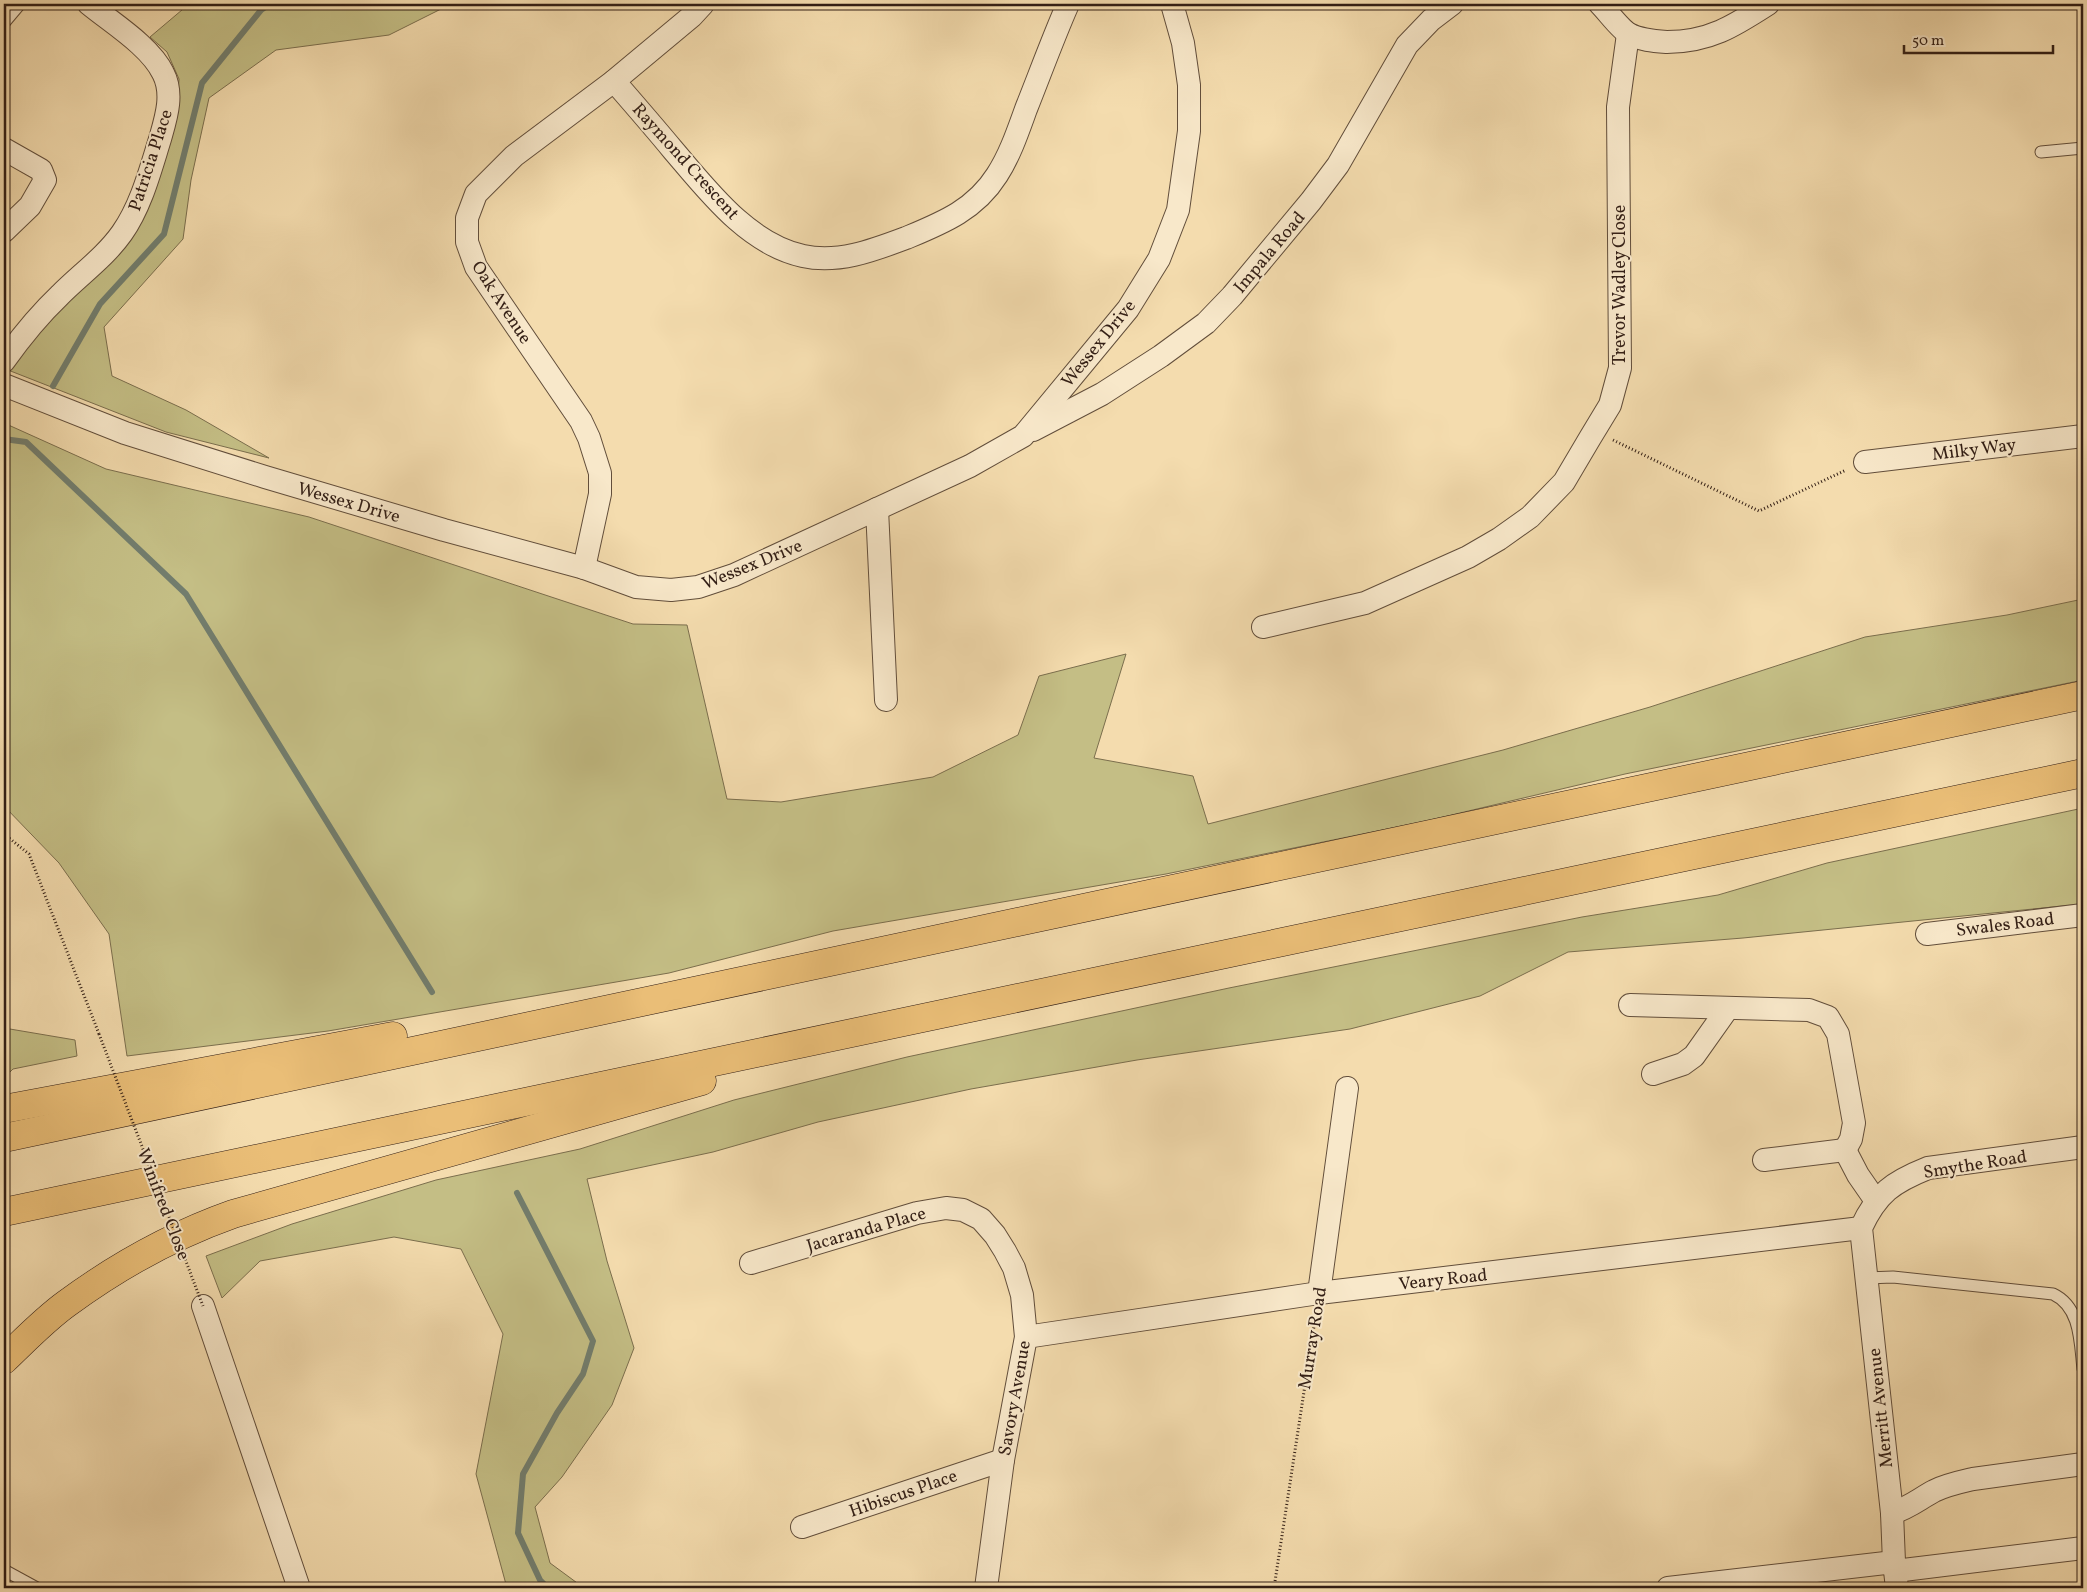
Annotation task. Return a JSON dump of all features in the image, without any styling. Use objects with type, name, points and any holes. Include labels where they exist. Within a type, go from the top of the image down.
[{"type":"highway","points":[[4,1138],[2083,694]]},
{"type":"highway","points":[[4,1212],[877,1026],[2083,773]]},
{"type":"highway","points":[[4,1109],[750,968],[790,963],[814,964]]},
{"type":"highway","points":[[4,1360],[65,1305],[129,1261],[201,1225],[233,1214],[675,1088],[831,1048],[877,1026]]},
{"type":"street","name":"Patricia Place","points":[[4,361],[47,307],[107,251],[121,234],[141,197],[164,126],[169,104],[169,90],[164,73],[155,60],[140,46],[89,4]]},
{"type":"street","name":"Oak Avenue","points":[[584,568],[600,494],[600,473],[596,456],[581,421],[476,267],[467,242],[467,218],[476,194],[514,156],[614,81],[692,16],[703,4]]},
{"type":"street","name":"Raymond Crescent","points":[[614,81],[704,186],[730,212],[762,239],[803,256],[828,258],[857,254],[878,249],[955,217],[970,206],[986,190],[997,176],[1016,136],[1068,4]]},
{"type":"street","name":"Wessex Drive","points":[[4,385],[144,439],[406,519],[584,568],[636,587],[671,590],[698,587],[734,575],[970,466],[1024,436],[1128,310],[1159,258],[1178,210],[1189,131],[1189,85],[1183,43],[1172,4]]},
{"type":"street","name":"Impala Road","points":[[1024,436],[1102,394],[1161,356],[1206,323],[1232,296],[1311,201],[1338,165],[1408,46],[1431,20],[1452,4]]},
{"type":"street","points":[[1600,4],[1628,34],[1653,41],[1680,42],[1703,39],[1741,21],[1768,4]]},
{"type":"street","name":"Trevor Wadley Close","points":[[1263,627],[1366,603],[1468,557],[1500,539],[1530,517],[1564,482],[1610,405],[1620,368],[1618,107],[1628,34]]},
{"type":"street","points":[[4,149],[40,170],[45,180],[30,206],[4,231]]},
{"type":"street","name":"Milky Way","points":[[1865,462],[2083,436]]},
{"type":"street","points":[[877,509],[886,700]]},
{"type":"street","name":"Swales Road","points":[[1927,934],[2083,915]]},
{"type":"street","points":[[1630,1005],[1809,1010],[1828,1017],[1834,1024],[1838,1034],[1854,1123],[1851,1139],[1845,1150]]},
{"type":"street","points":[[1653,1074],[1683,1064],[1694,1056],[1728,1008]]},
{"type":"street","name":"Murray Road","points":[[1319,1293],[1347,1088]]},
{"type":"street","name":"Smythe Road","points":[[1861,1228],[1870,1209],[1889,1189],[1906,1177],[1928,1168],[2083,1147]]},
{"type":"street","points":[[1764,1160],[1845,1150]]},
{"type":"street","points":[[1845,1150],[1858,1175],[1876,1201]]},
{"type":"street","name":"Jacaranda Place","points":[[751,1263],[917,1213],[946,1208],[963,1210],[981,1219]]},
{"type":"street","name":"Savory Avenue","points":[[981,1219],[995,1235],[1014,1268],[1022,1295],[1026,1337],[1003,1460],[986,1588]]},
{"type":"street","name":"Veary Road","points":[[1026,1337],[1319,1293],[1861,1228]]},
{"type":"street","name":"Merritt Avenue","points":[[1861,1228],[1892,1513],[1895,1574]]},
{"type":"street","points":[[203,1306],[299,1588]]},
{"type":"street","name":"Hibiscus Place","points":[[802,1527],[1003,1460]]},
{"type":"street","points":[[1892,1513],[1908,1508],[1933,1491],[1957,1483],[1973,1479],[2083,1464]]},
{"type":"street","points":[[1668,1588],[1895,1574],[2083,1548]]},
{"type":"lane","points":[[4,23],[19,4]]},
{"type":"lane","points":[[2040,152],[2083,148]]},
{"type":"lane","points":[[1866,1278],[1893,1277],[2053,1294],[2067,1303],[2075,1316],[2083,1369]]},
{"type":"lane","points":[[4,1570],[36,1588]]},
{"type":"path","points":[[1594,431],[1759,511],[1865,462]]},
{"type":"path","name":"Winifred Close","points":[[4,834],[29,854],[203,1306]]},
{"type":"path","name":"Murray Road","points":[[1274,1588],[1319,1293]]},
{"type":"shaded area","points":[[189,4],[451,4],[389,35],[276,50],[209,98],[191,180],[183,239],[104,327],[112,376],[186,410],[269,458],[166,432],[8,370],[60,307],[119,255],[149,203],[177,115],[179,79],[167,52],[150,37]]},
{"type":"shaded area","points":[[4,423],[106,469],[309,517],[633,624],[687,625],[727,799],[781,802],[933,777],[1018,735],[1039,676],[1126,654],[1094,758],[1193,776],[1208,824],[1503,750],[1650,707],[1865,637],[2007,615],[2083,599],[2083,680],[1625,774],[1426,821],[1166,874],[833,931],[669,973],[328,1031],[127,1056],[109,934],[59,863],[4,806]]},
{"type":"shaded area","points":[[2083,808],[2083,904],[1743,938],[1568,952],[1480,996],[1350,1029],[1137,1060],[971,1089],[818,1122],[713,1152],[587,1179],[607,1261],[634,1348],[612,1405],[562,1477],[535,1507],[550,1563],[584,1588],[507,1588],[476,1474],[503,1334],[461,1249],[394,1237],[260,1261],[222,1298],[206,1256],[292,1224],[436,1180],[580,1149],[734,1100],[907,1057],[1229,988],[1582,917],[1718,895],[1827,863]]},
{"type":"shaded area","points":[[4,1028],[75,1040],[77,1056],[13,1069],[4,1078]]},
{"type":"waterway","points":[[53,386],[100,304],[164,234],[202,83],[261,10],[270,4]]},
{"type":"waterway","points":[[4,439],[26,442],[186,594],[432,992]]},
{"type":"waterway","points":[[517,1193],[593,1341],[583,1374],[557,1413],[523,1474],[518,1533],[540,1580],[548,1588]]}]
